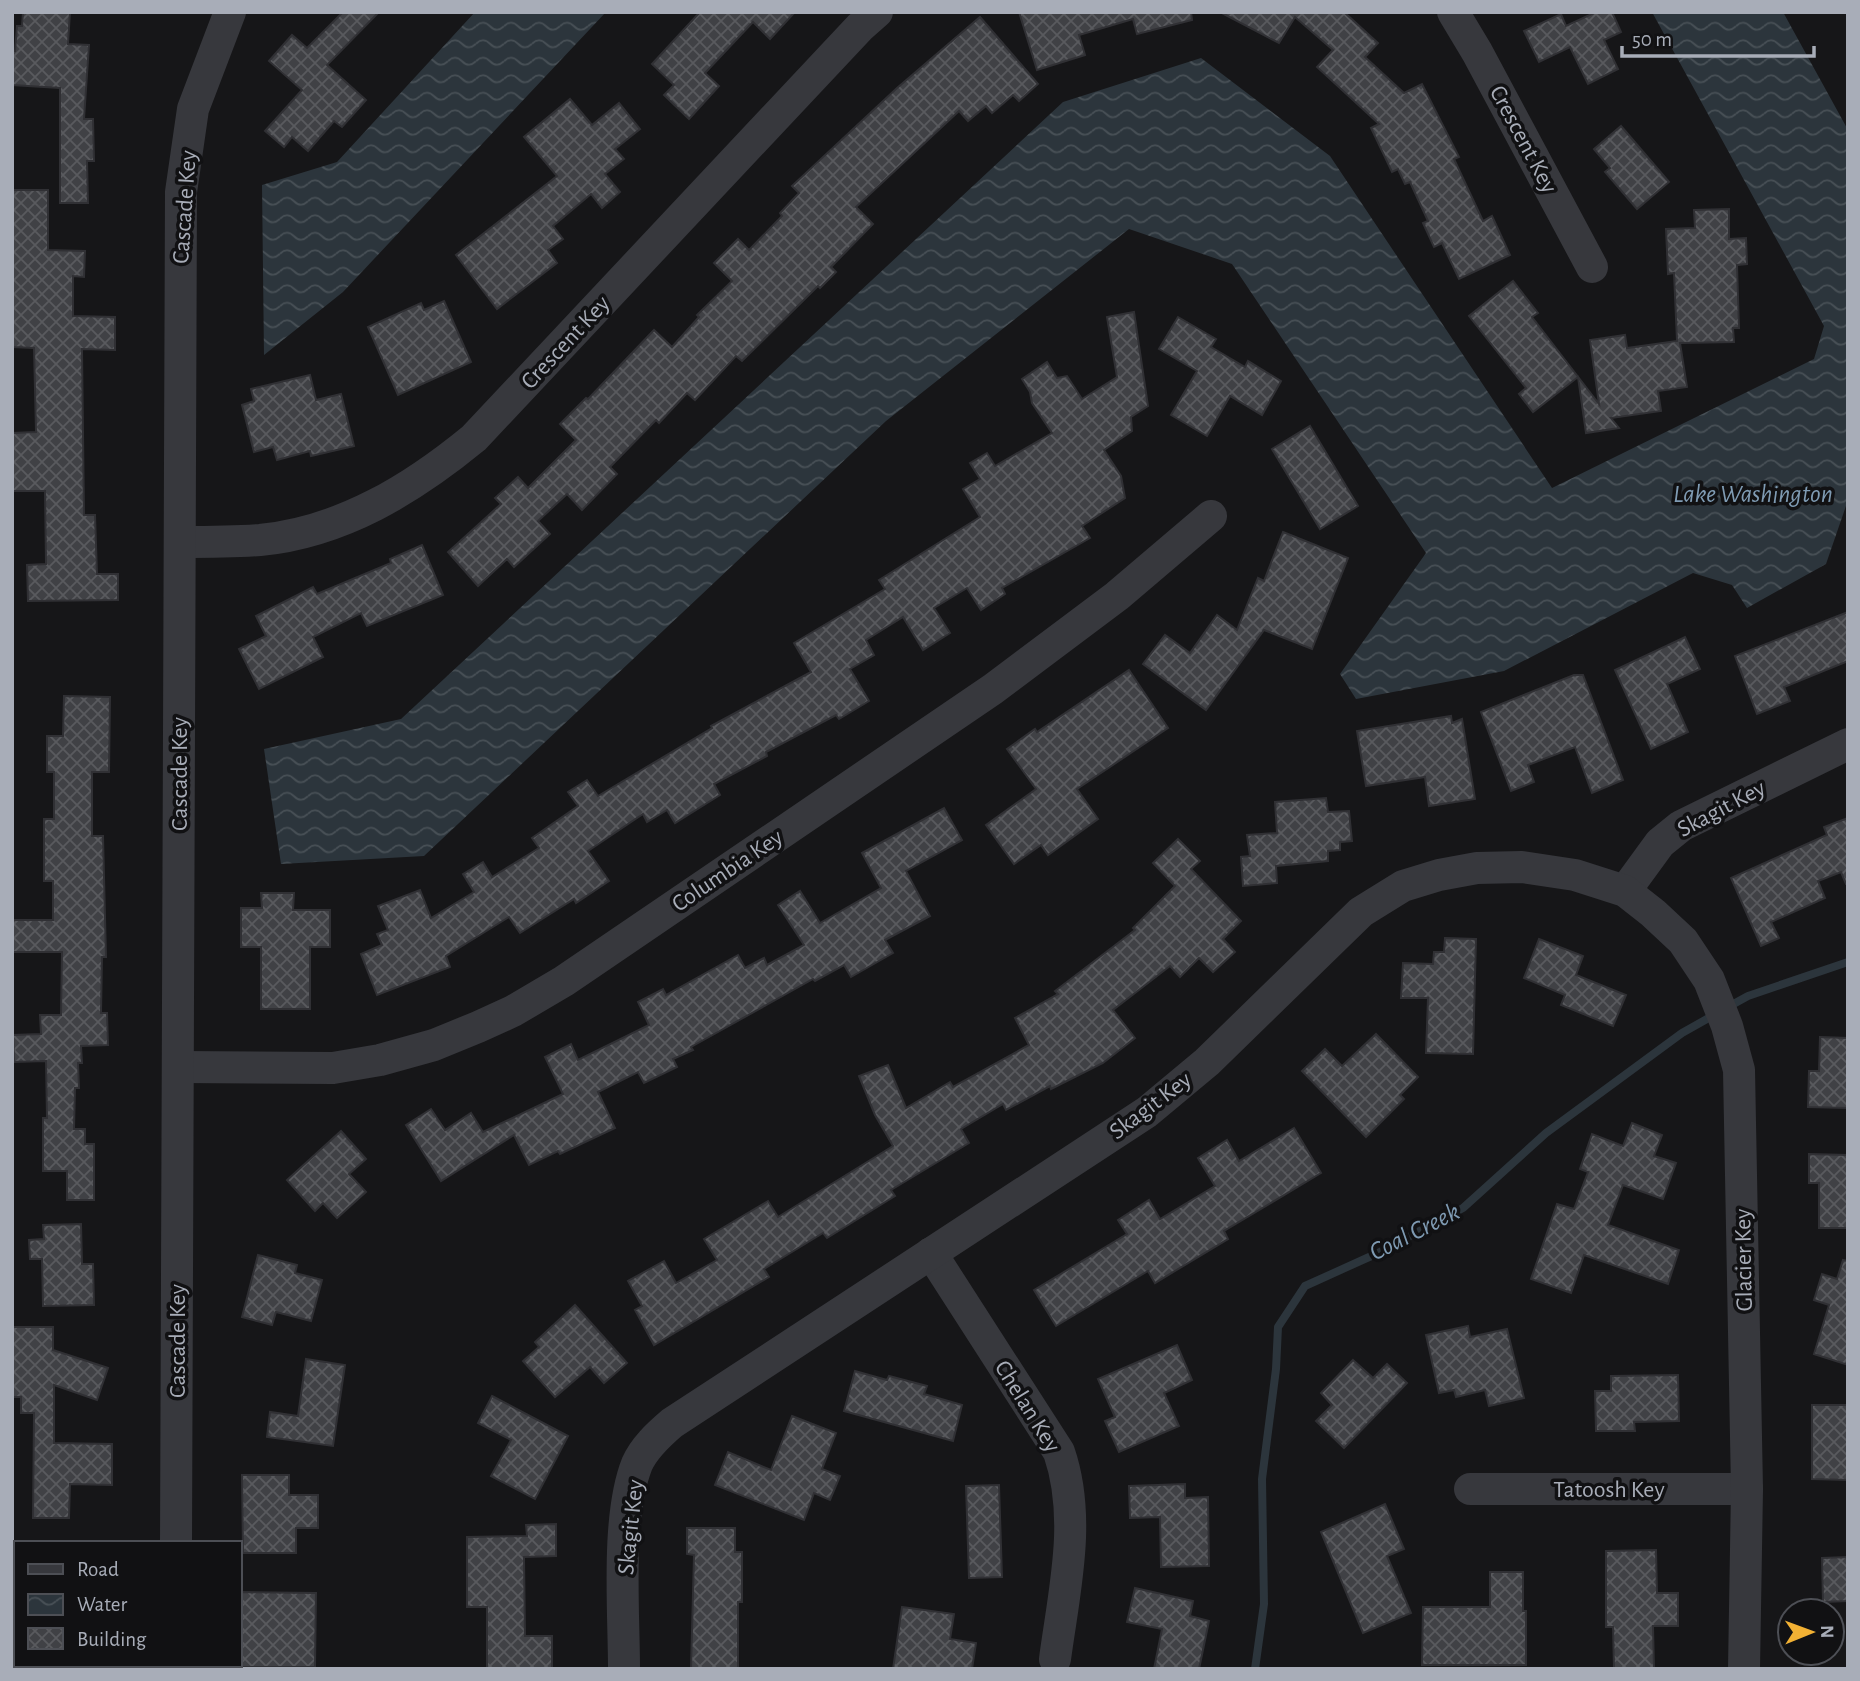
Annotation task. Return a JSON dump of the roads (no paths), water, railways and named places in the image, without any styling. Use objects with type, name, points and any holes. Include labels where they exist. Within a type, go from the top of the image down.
[{"type":"street","name":"Cascade Key","points":[[176,1541],[181,192],[192,109],[230,12]]},
{"type":"street","name":"Crescent Key","points":[[180,542],[261,540],[300,533],[359,514],[404,490],[441,465],[474,438],[877,12]]},
{"type":"street","name":"Crescent Key","points":[[1453,12],[1484,64],[1592,267]]},
{"type":"street","name":"Columbia Key","points":[[179,1067],[333,1068],[380,1060],[434,1045],[513,1011],[564,981],[993,689],[1117,596],[1211,516]]},
{"type":"street","name":"Skagit Key","points":[[624,1669],[624,1538],[628,1495],[638,1463],[653,1439],[671,1423],[1146,1112],[1207,1062],[1362,912],[1403,886],[1439,874],[1477,868],[1522,867],[1575,875],[1625,891],[1660,844],[1681,826],[1848,744]]},
{"type":"street","name":"Glacier Key","points":[[1625,891],[1683,941],[1713,990],[1727,1026],[1739,1070],[1747,1489],[1744,1669]]},
{"type":"street","name":"Chelan Key","points":[[932,1253],[1059,1452],[1066,1472],[1071,1517],[1070,1543],[1055,1659]]},
{"type":"street","name":"Tatoosh Key","points":[[1470,1489],[1747,1489]]},
{"type":"water","points":[[475,12],[606,12],[343,292],[264,355],[262,185],[337,162]]},
{"type":"water","name":"Lake Washington","points":[[1652,12],[1783,12],[1848,130],[1848,500],[1826,564],[1747,608],[1732,585],[1693,573],[1504,671],[1356,699],[1340,674],[1426,553],[1232,264],[1129,229],[886,421],[424,856],[281,864],[264,749],[401,719],[1063,102],[1201,58],[1330,156],[1552,488],[1814,359],[1824,326]]},
{"type":"waterway","name":"Coal Creek","points":[[1728,1007],[1748,996],[1848,962]]},
{"type":"waterway","name":"Coal Creek","points":[[1255,1669],[1264,1604],[1262,1479],[1276,1369],[1278,1327],[1305,1286],[1378,1253],[1463,1208],[1546,1133],[1682,1033],[1714,1015]]}]
